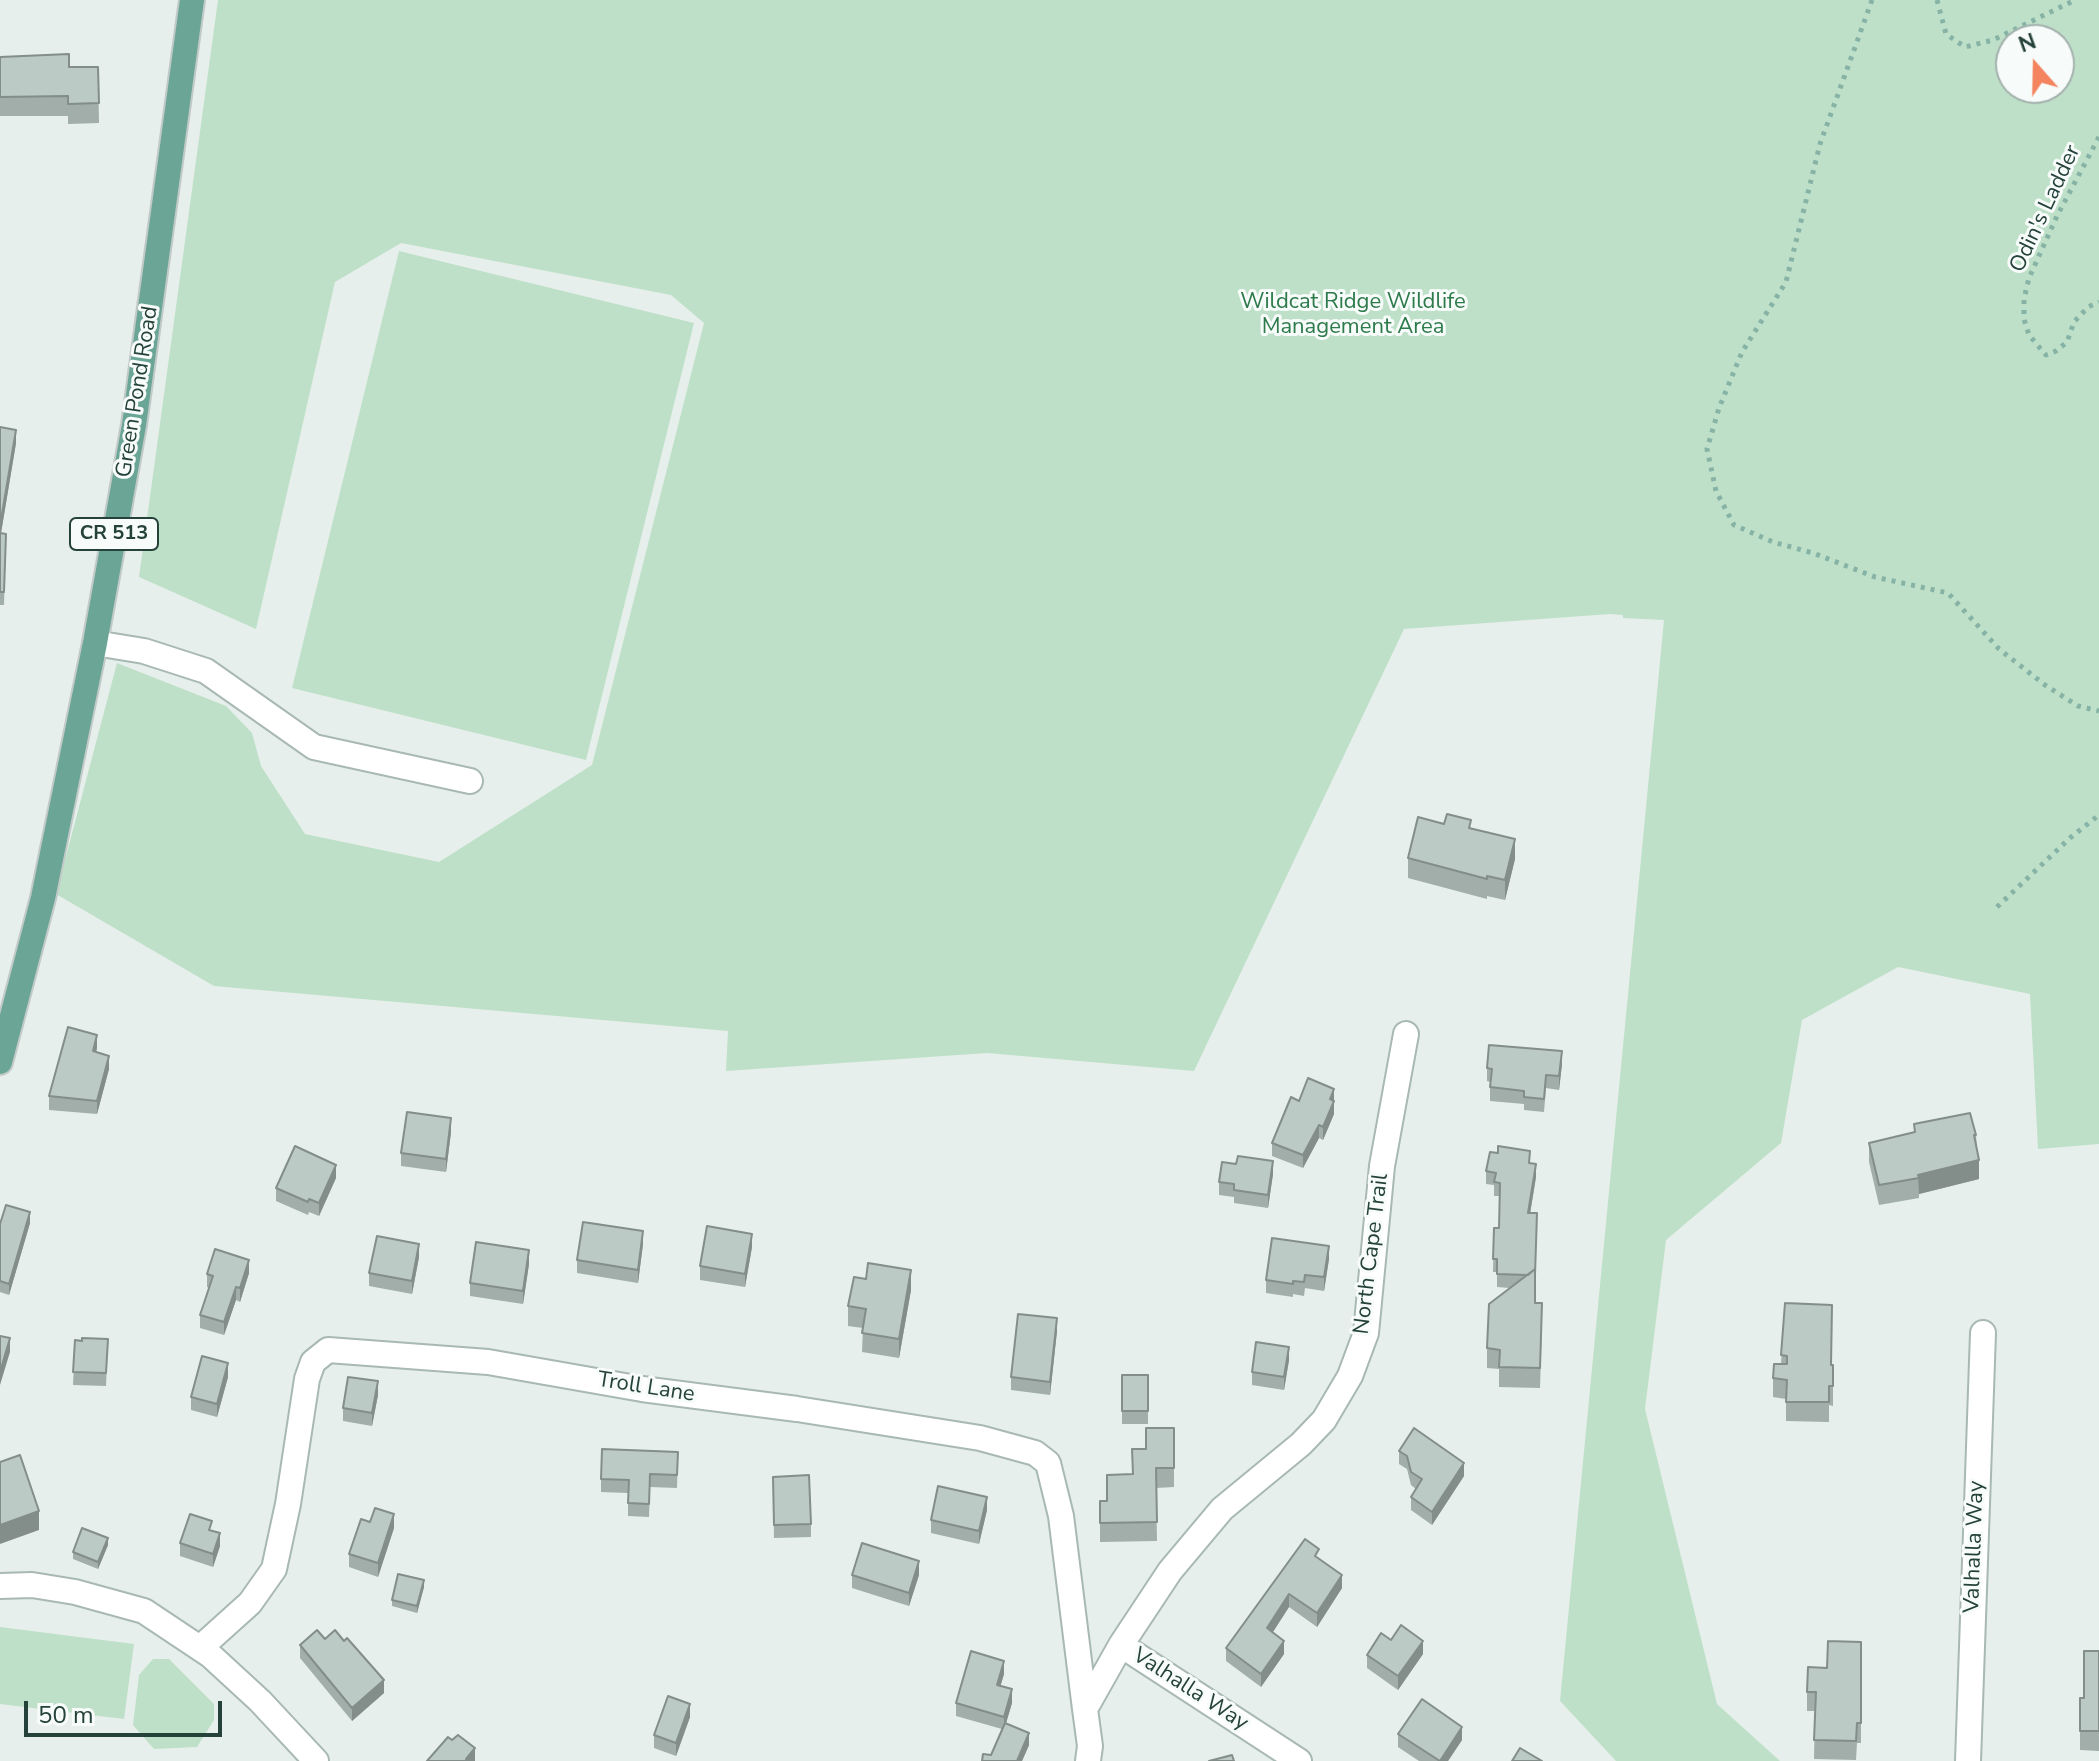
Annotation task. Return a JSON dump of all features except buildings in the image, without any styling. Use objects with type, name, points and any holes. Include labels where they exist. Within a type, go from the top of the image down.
[{"type":"main road","name":"Green Pond Road","points":[[0,1062],[43,898],[95,643],[140,380],[192,0]]},
{"type":"street","points":[[95,643],[144,651],[206,671],[314,747],[470,781]]},
{"type":"street","name":"North Cape Trail","points":[[1085,1709],[1121,1645],[1170,1571],[1222,1509],[1301,1444],[1324,1420],[1350,1376],[1366,1333],[1382,1166],[1406,1034]]},
{"type":"street","name":"Valhalla Way","points":[[1968,1761],[1983,1333]]},
{"type":"street","name":"Troll Lane","points":[[200,1648],[250,1603],[274,1569],[288,1504],[307,1379],[313,1362],[328,1350],[488,1362],[642,1389],[797,1409],[980,1438],[1035,1453],[1048,1463],[1061,1516],[1085,1709]]},
{"type":"street","points":[[0,1586],[32,1585],[75,1592],[144,1611],[200,1648],[260,1701],[316,1761]]},
{"type":"street","name":"Valhalla Way","points":[[1121,1645],[1299,1761]]},
{"type":"street","points":[[1085,1709],[1090,1746],[1088,1761]]},
{"type":"path","points":[[1872,0],[1820,144],[1786,282],[1742,352],[1719,408],[1707,449],[1716,491],[1734,525],[1773,542],[1813,553],[1875,577],[1948,593],[1999,649],[2045,685],[2078,706],[2099,711]]},
{"type":"path","points":[[1937,0],[1946,34],[1965,47],[1993,40],[2075,0]]},
{"type":"path","name":"Odin's Ladder","points":[[2099,137],[2057,216],[2029,278],[2024,299],[2024,319],[2029,335],[2046,355],[2056,351],[2067,342],[2074,322],[2088,307],[2099,302]]},
{"type":"path","points":[[1997,907],[2099,815]]},
{"type":"green space","name":"Wildcat Ridge Wildlife Management Area","points":[[218,0],[2099,0],[2099,1144],[2038,1149],[2030,994],[1898,967],[1802,1020],[1781,1143],[1666,1240],[1645,1409],[1717,1704],[1780,1761],[1616,1761],[1560,1701],[1664,620],[1623,618],[1623,615],[1610,614],[1404,629],[1194,1071],[987,1053],[726,1071],[728,1031],[214,986],[56,894],[117,663],[226,706],[252,733],[261,766],[305,834],[439,862],[592,765],[704,323],[671,295],[401,243],[335,282],[256,629],[139,577]]},
{"type":"green space","points":[[399,251],[694,323],[586,760],[292,688]]},
{"type":"green space","points":[[0,1627],[134,1644],[124,1719],[0,1704]]},
{"type":"green space","points":[[153,1659],[169,1659],[214,1704],[214,1720],[197,1747],[154,1749],[133,1725],[139,1675]]}]
